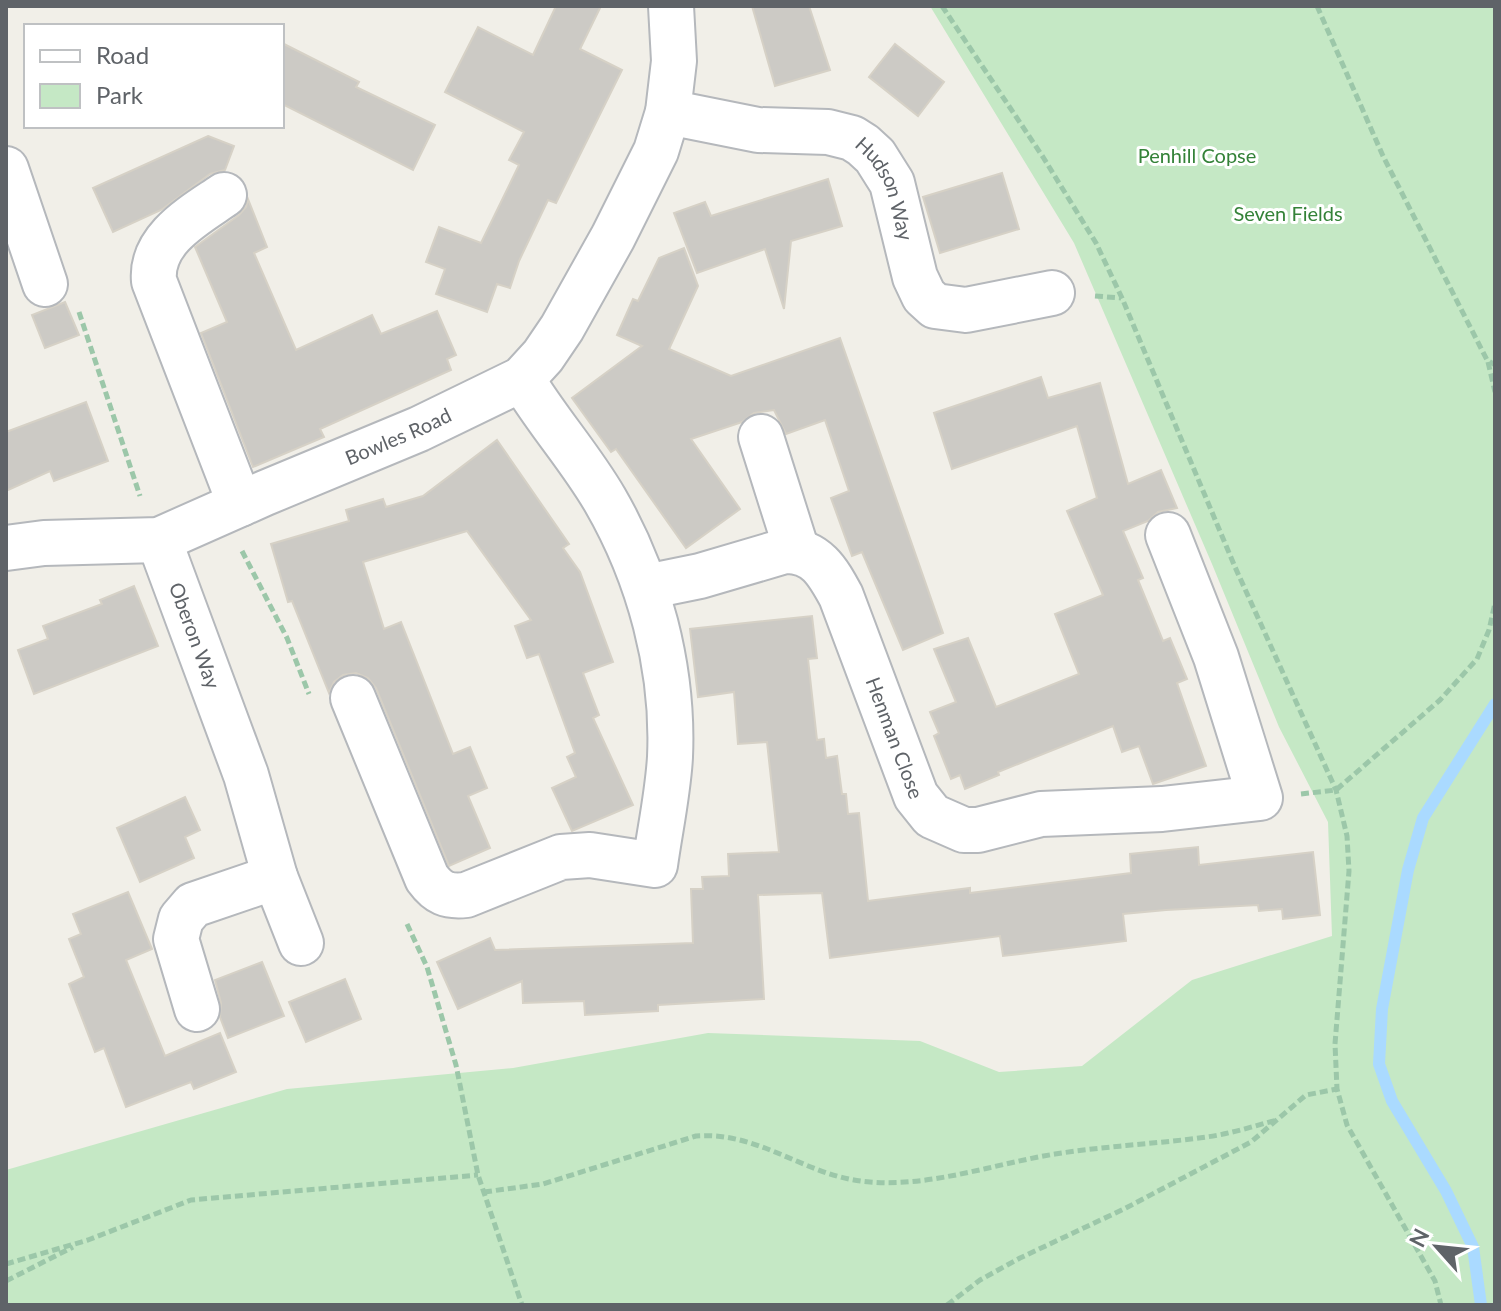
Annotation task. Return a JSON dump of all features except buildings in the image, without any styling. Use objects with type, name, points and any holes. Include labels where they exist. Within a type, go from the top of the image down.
[{"type":"street","points":[[668,112],[674,61],[671,6]]},
{"type":"street","name":"Bowles Road","points":[[159,540],[419,429],[522,379],[562,328],[590,277],[656,151],[668,112]]},
{"type":"street","name":"Hudson Way","points":[[668,112],[758,130],[840,134],[863,145],[875,156],[892,183],[915,277],[924,296],[935,306],[966,310],[1052,293]]},
{"type":"street","points":[[6,169],[60,292]]},
{"type":"street","points":[[224,195],[178,227],[156,258],[153,273],[240,504]]},
{"type":"street","points":[[353,698],[427,878],[441,893],[466,895],[561,857],[590,855],[655,865],[670,757],[669,718],[665,673],[646,587],[607,503],[586,468],[541,410],[522,379]]},
{"type":"street","points":[[646,587],[700,576],[767,555],[797,551],[761,437]]},
{"type":"street","name":"Henman Close","points":[[797,551],[819,562],[841,596],[916,796],[925,809],[942,821],[964,830],[978,830],[1041,814],[1162,809],[1260,798],[1220,670],[1168,535]]},
{"type":"street","points":[[6,548],[44,543],[159,540]]},
{"type":"street","name":"Oberon Way","points":[[159,540],[246,775],[275,877],[301,943]]},
{"type":"street","points":[[197,1009],[176,939],[181,919],[193,905],[275,877]]},
{"type":"path","points":[[1317,6],[1383,156],[1487,360],[1495,392]]},
{"type":"path","points":[[60,292],[159,540]]},
{"type":"path","points":[[1487,360],[1495,365]]},
{"type":"path","points":[[1336,790],[1440,700],[1477,659],[1489,630],[1495,603]]},
{"type":"path","points":[[947,1305],[980,1280],[1020,1258],[1124,1209],[1251,1142],[1306,1095],[1337,1089]]},
{"type":"path","points":[[484,1192],[543,1184],[696,1136],[718,1135],[750,1141],[826,1174],[865,1182],[902,1184],[1057,1154],[1209,1137],[1277,1120]]},
{"type":"path","points":[[6,1264],[88,1240],[191,1200],[478,1175]]},
{"type":"path","points":[[6,1281],[88,1240]]},
{"type":"green space","name":"Seven Fields","points":[[930,6],[1495,6],[1495,1305],[6,1305],[6,1170],[287,1089],[513,1068],[708,1033],[920,1041],[999,1072],[1082,1066],[1192,980],[1332,936],[1328,822],[1279,727],[1074,243]]},
{"type":"waterway","points":[[1481,1305],[1473,1247],[1446,1191],[1392,1101],[1379,1064],[1382,1009],[1408,870],[1423,818],[1495,704]]},
{"type":"park label","name":"Penhill Copse","points":[[1197,156]]}]
